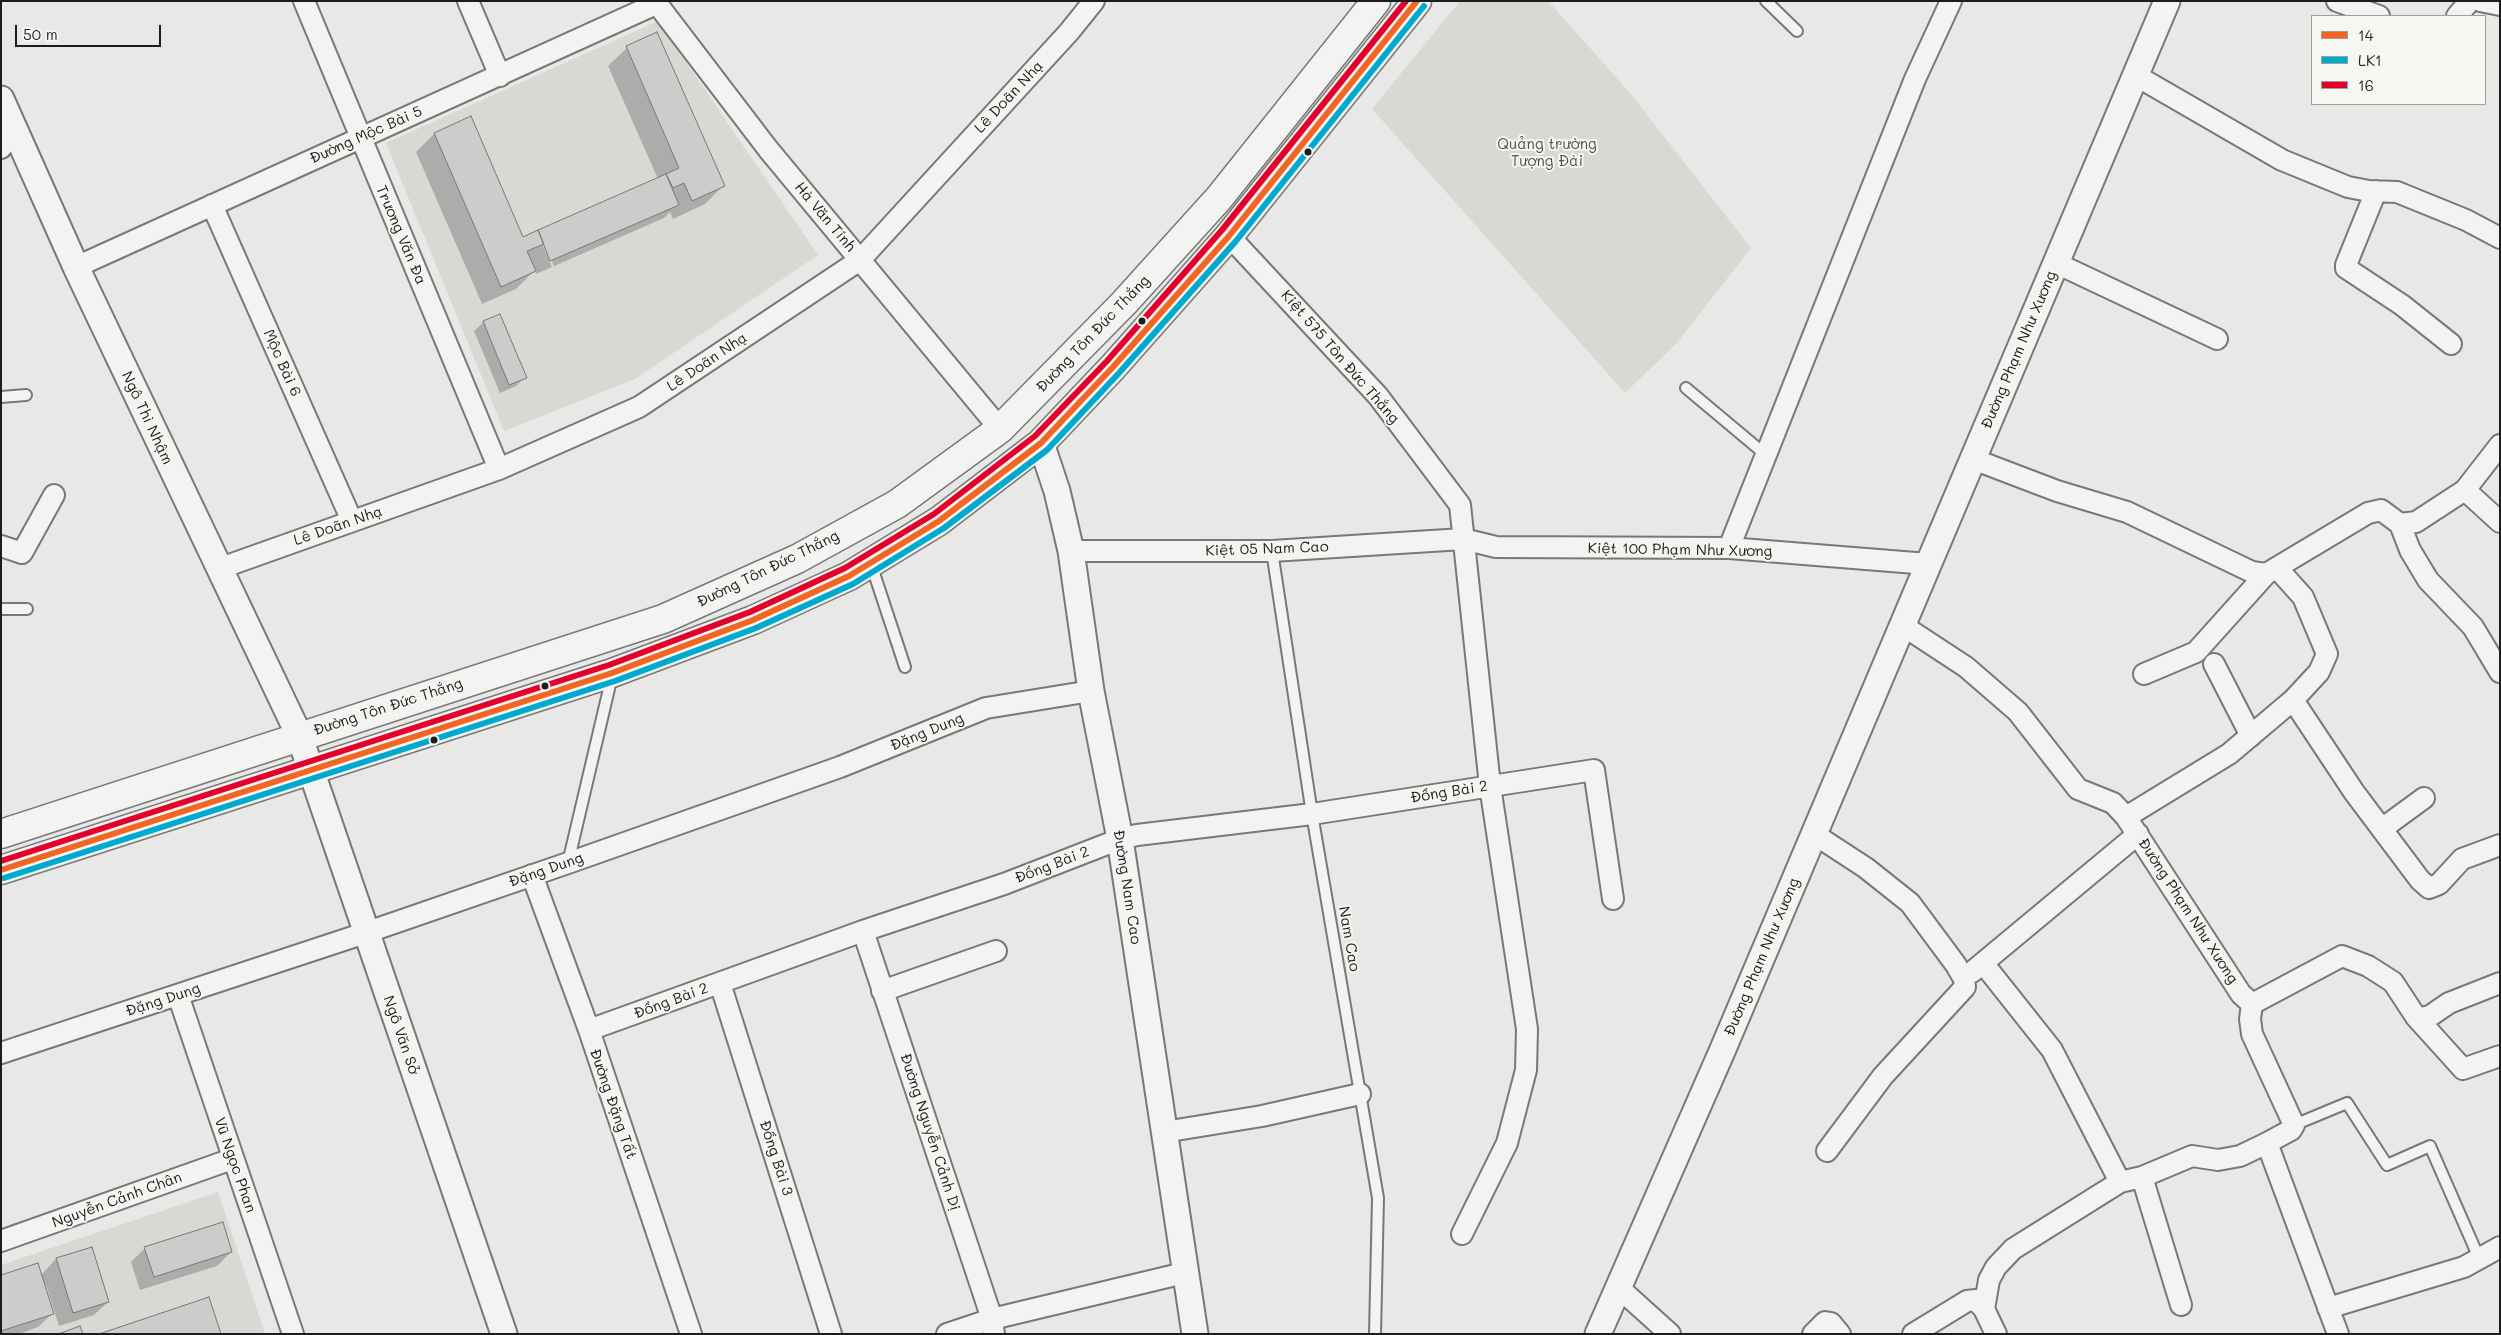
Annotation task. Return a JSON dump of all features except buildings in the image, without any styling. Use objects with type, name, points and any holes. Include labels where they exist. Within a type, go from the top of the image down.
[{"type":"highway","name":"Đường Tôn Đức Thắng","points":[[1,834],[299,735],[663,618],[797,559],[897,504],[1000,429],[1124,303],[1219,198],[1376,1]]},
{"type":"highway","points":[[1,870],[612,673],[753,620],[849,576],[871,563],[939,521],[1041,443],[1113,367],[1229,236],[1417,1]]},
{"type":"street","name":"Trương Văn Đa","points":[[304,1],[499,469]]},
{"type":"street","points":[[468,1],[500,76]]},
{"type":"street","name":"Lê Doãn Nhạ","points":[[218,569],[499,469],[640,407],[860,260],[1069,32],[1094,1]]},
{"type":"street","points":[[1729,548],[1915,79],[1951,1]]},
{"type":"street","name":"Đường Phạm Như Xương","points":[[1598,1334],[1723,1050],[2166,1]]},
{"type":"street","points":[[2337,1],[2376,15]]},
{"type":"street","points":[[2458,15],[2470,1]]},
{"type":"street","points":[[2480,1],[2500,5]]},
{"type":"street","name":"Đường Mộc Bài 5","points":[[76,267],[360,137],[500,76],[658,2]]},
{"type":"street","name":"Hà Văn Tính","points":[[658,2],[768,149],[1000,429]]},
{"type":"street","points":[[2135,75],[2282,160],[2348,187],[2397,192],[2466,220],[2500,238]]},
{"type":"street","name":"Ngô Thì Nhậm","points":[[1,98],[7,138],[76,267],[218,569],[299,735]]},
{"type":"street","points":[[2376,191],[2346,268],[2402,304],[2451,344]]},
{"type":"street","name":"Mộc Bài 6","points":[[212,204],[352,521]]},
{"type":"street","name":"Kiệt 575 Tôn Đức Thắng","points":[[1229,236],[1378,396],[1460,505],[1490,786],[1527,1029],[1526,1070],[1507,1144],[1462,1234]]},
{"type":"street","points":[[2056,263],[2217,339]]},
{"type":"street","name":"Đường Nam Cao","points":[[1041,443],[1057,491],[1071,551],[1090,691],[1120,839],[1184,1273],[1195,1334]]},
{"type":"street","points":[[2400,524],[2416,522],[2465,490],[2500,444]]},
{"type":"street","points":[[1973,459],[2057,491],[2127,512],[2252,572],[2272,571],[2303,597],[2327,654],[2319,672],[2293,700],[2229,754],[2126,816]]},
{"type":"street","points":[[2465,490],[2500,522]]},
{"type":"street","points":[[1,546],[22,553],[54,495]]},
{"type":"street","points":[[2144,674],[2196,652],[2272,571],[2368,513],[2381,510],[2400,524],[2410,550],[2428,580],[2473,627],[2500,672]]},
{"type":"street","name":"Kiệt 100 Phạm Như Xương","points":[[1463,539],[1496,547],[1729,548],[1928,564]]},
{"type":"street","name":"Kiệt 05 Nam Cao","points":[[1071,551],[1272,551],[1463,539]]},
{"type":"street","name":"Đường Phạm Như Xương","points":[[1902,625],[1966,667],[2018,712],[2078,789],[2113,804],[2126,816],[2241,994],[2252,1004]]},
{"type":"street","points":[[2214,664],[2251,736]]},
{"type":"street","name":"Đặng Dung","points":[[1,1054],[365,933],[568,863],[840,767],[986,708],[1090,691]]},
{"type":"street","points":[[2293,700],[2354,792],[2383,828],[2420,880],[2429,888],[2439,884],[2462,859],[2500,845]]},
{"type":"street","name":"Ngô Văn Sở","points":[[299,735],[365,933],[504,1334]]},
{"type":"street","name":"Đồng Bài 2","points":[[589,1030],[862,932],[1004,884],[1120,839],[1137,835],[1312,814],[1594,770],[1613,899]]},
{"type":"street","points":[[2383,828],[2424,798]]},
{"type":"street","points":[[1814,834],[1866,868],[1910,903],[1964,979],[1965,987],[1884,1076],[1828,1151]]},
{"type":"street","points":[[1964,979],[2138,834]]},
{"type":"street","name":"Đường Đặng Tất","points":[[532,875],[589,1030],[691,1334]]},
{"type":"street","name":"Đường Nguyễn Cảnh Dị","points":[[862,932],[993,1326]]},
{"type":"street","points":[[882,991],[996,951]]},
{"type":"street","points":[[1984,1309],[1989,1280],[1996,1267],[2013,1249],[2120,1182],[2142,1177],[2192,1156],[2218,1160],[2240,1156],[2291,1130],[2294,1125],[2252,1034],[2250,1019],[2252,1004],[2342,956],[2368,966],[2393,982],[2416,1017],[2463,1069],[2500,1056]]},
{"type":"street","points":[[1983,963],[2052,1050],[2120,1182]]},
{"type":"street","name":"Đồng Bài 3","points":[[720,983],[831,1334]]},
{"type":"street","points":[[2416,1017],[2430,1016],[2449,1003],[2500,983]]},
{"type":"street","name":"Vũ Ngọc Phan","points":[[178,995],[232,1159],[293,1334]]},
{"type":"street","points":[[1164,1132],[1262,1116],[1360,1094]]},
{"type":"street","points":[[2267,1143],[2338,1334]]},
{"type":"street","name":"Nguyễn Cảnh Chân","points":[[1,1241],[232,1159]]},
{"type":"street","points":[[2142,1177],[2181,1305]]},
{"type":"street","points":[[2328,1308],[2464,1267],[2500,1248]]},
{"type":"street","points":[[947,1334],[993,1326],[1184,1273]]},
{"type":"street","points":[[1619,1288],[1670,1334]]},
{"type":"street","points":[[1913,1334],[1967,1301],[1976,1300],[1984,1309],[1996,1334]]},
{"type":"street","points":[[1813,1334],[1826,1322],[1831,1322],[1840,1334]]},
{"type":"lane","points":[[1766,1],[1798,30]]},
{"type":"lane","points":[[1686,388],[1766,456]]},
{"type":"lane","points":[[1,397],[26,394]]},
{"type":"lane","name":"Nam Cao","points":[[1272,551],[1312,814],[1378,1198],[1375,1334]]},
{"type":"lane","points":[[871,563],[905,667]]},
{"type":"lane","points":[[1,609],[27,609]]},
{"type":"lane","points":[[568,863],[612,673]]},
{"type":"lane","points":[[2294,1125],[2347,1104],[2387,1165],[2430,1146],[2479,1258]]},
{"type":"shaded area","name":"Quảng trường Tượng Đài","points":[[1460,1],[1548,1],[1630,93],[1751,248],[1676,344],[1625,393],[1372,109]]},
{"type":"shaded area","points":[[658,21],[818,255],[635,379],[504,431],[386,143]]},
{"type":"shaded area","points":[[218,1192],[265,1334],[1,1334],[1,1265]]},
{"type":"transit line","name":"16","points":[[1,861],[609,665],[750,612],[845,568],[934,514],[1035,436],[1107,361],[1222,230],[1406,1]]},
{"type":"transit line","name":"14","points":[[1,870],[612,673],[753,620],[849,576],[939,521],[1041,443],[1113,367],[1229,236],[1417,1]]},
{"type":"transit line","name":"LK1","points":[[4,878],[615,681],[756,628],[853,584],[944,528],[1047,450],[1119,373],[1236,241],[1424,6]]}]
